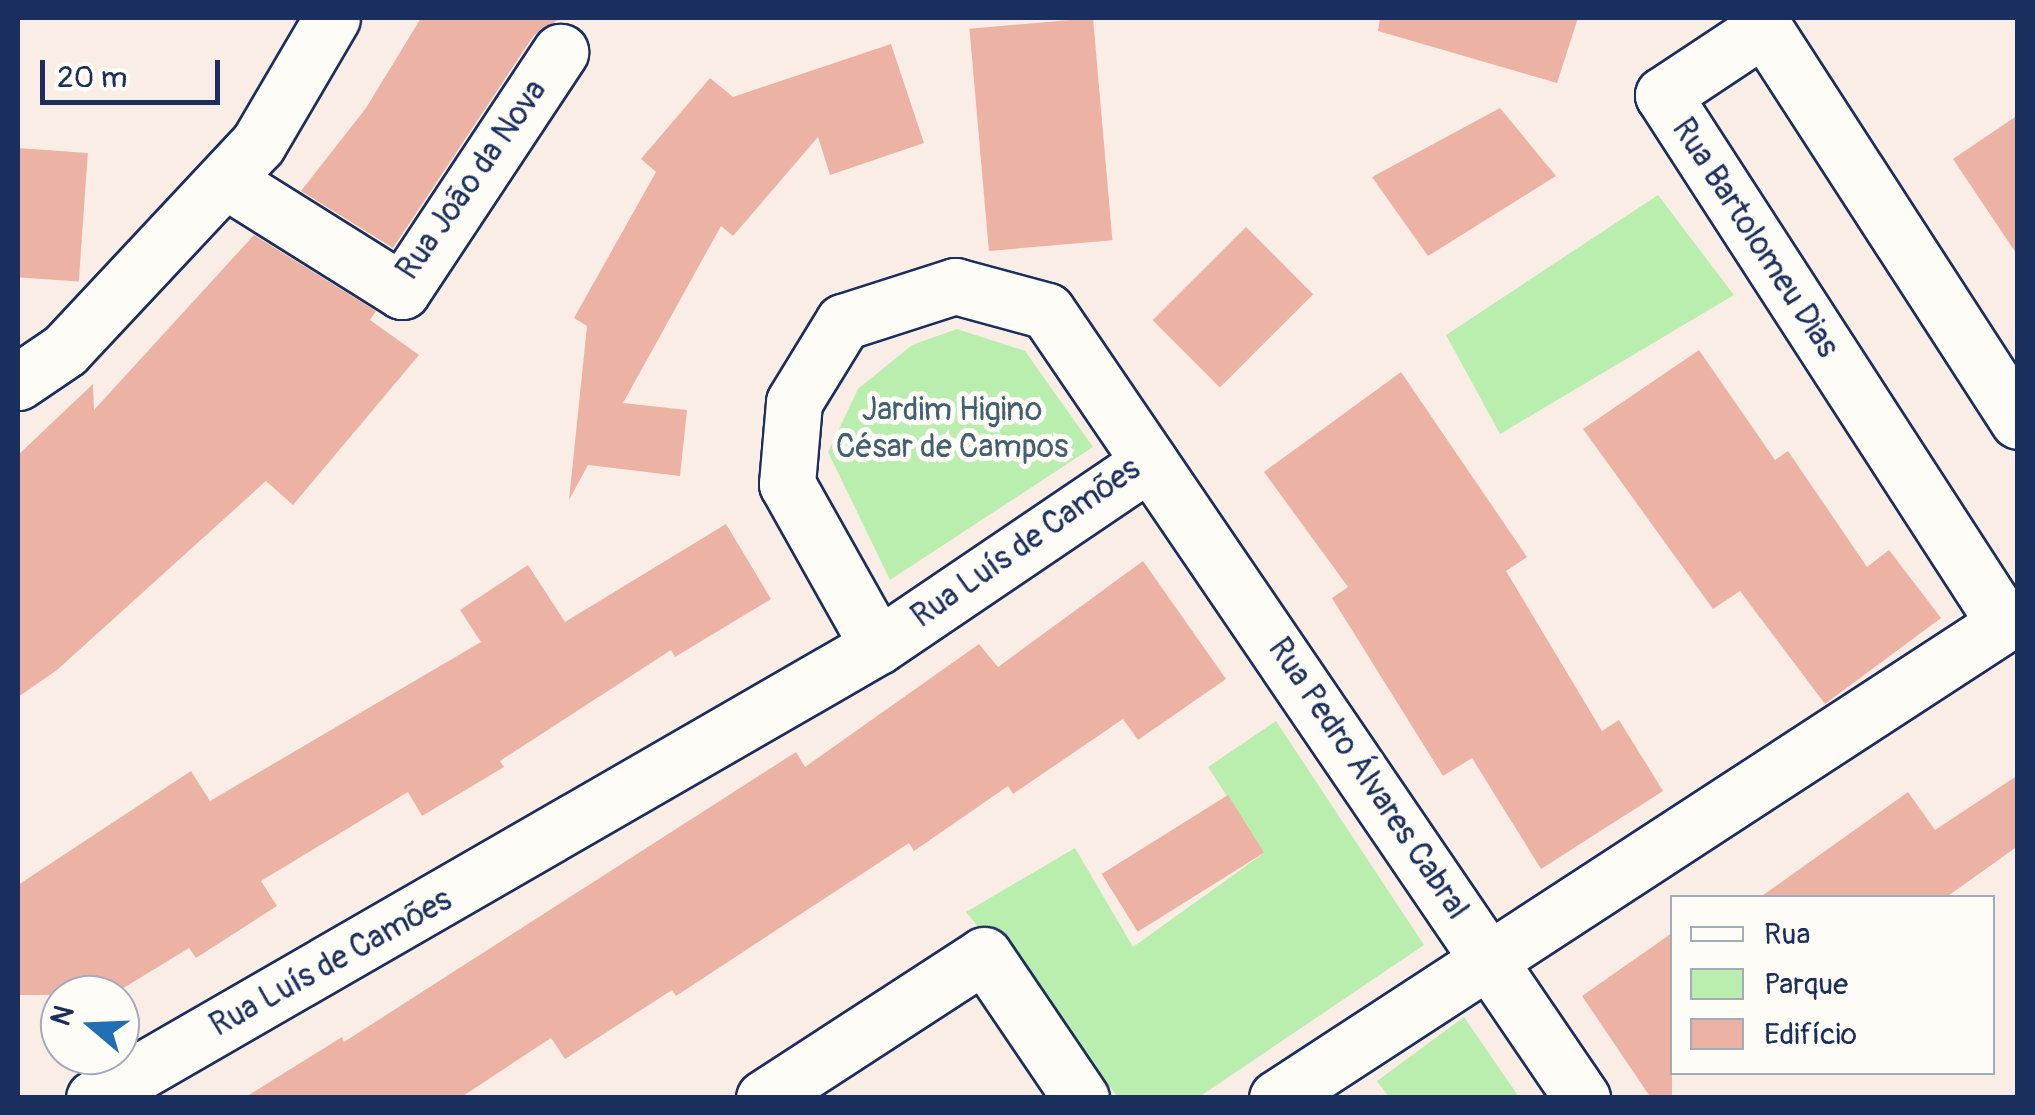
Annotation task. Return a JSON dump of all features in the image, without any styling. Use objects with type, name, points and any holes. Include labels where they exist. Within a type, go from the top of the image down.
[{"type":"street","points":[[18,382],[65,350],[258,144],[332,18]]},
{"type":"street","name":"Rua Bartolomeu Dias","points":[[1277,1098],[2011,620],[1663,94],[1764,28],[2018,421]]},
{"type":"street","name":"Rua João da Nova","points":[[225,180],[402,290],[560,52]]},
{"type":"street","name":"Rua Luís de Camões","points":[[94,1098],[878,646],[1150,462],[1047,311],[956,286],[842,322],[794,402],[787,484],[878,646]]},
{"type":"street","name":"Rua Pedro Álvares Cabral","points":[[1150,462],[1491,958],[1582,1098]]},
{"type":"street","points":[[764,1098],[984,954],[1081,1098]]},
{"type":"green space","points":[[1658,195],[1734,295],[1500,434],[1446,335]]},
{"type":"green space","name":"Jardim Higino César de Campos","points":[[957,329],[1025,351],[1093,447],[890,580],[828,452],[858,389],[912,345]]},
{"type":"green space","points":[[1276,721],[1424,945],[1199,1097],[1118,1097],[966,912],[1075,848],[1133,947],[1264,853],[1208,767]]},
{"type":"green space","points":[[1464,1017],[1519,1097],[1389,1097],[1377,1081]]},
{"type":"building","points":[[421,18],[561,18],[534,35],[393,248],[301,191],[366,108]]},
{"type":"building","points":[[1093,18],[1112,240],[989,251],[969,29]]},
{"type":"building","points":[[1380,18],[1578,18],[1557,83],[1378,31]]},
{"type":"building","points":[[891,44],[924,143],[830,175],[818,137],[733,236],[721,226],[623,403],[687,410],[680,476],[588,465],[569,500],[587,326],[574,318],[656,172],[641,159],[710,78],[733,97]]},
{"type":"building","points":[[1500,108],[1556,176],[1428,256],[1372,177]]},
{"type":"building","points":[[2018,115],[2018,256],[1953,159]]},
{"type":"building","points":[[18,148],[88,153],[79,282],[18,277]]},
{"type":"building","points":[[1246,227],[1313,294],[1220,388],[1153,320]]},
{"type":"building","points":[[254,235],[376,311],[370,320],[419,355],[293,505],[266,481],[57,670],[18,697],[18,455],[93,384],[94,410]]},
{"type":"building","points":[[1699,350],[1775,460],[1788,451],[1867,567],[1889,550],[1941,618],[1825,704],[1740,591],[1713,609],[1583,429]]},
{"type":"building","points":[[1401,372],[1527,557],[1506,571],[1602,731],[1619,720],[1663,791],[1541,869],[1472,758],[1443,776],[1332,598],[1348,587],[1264,472]]},
{"type":"building","points":[[726,524],[771,599],[675,657],[671,650],[500,761],[504,767],[422,816],[408,792],[261,881],[277,906],[196,958],[189,948],[140,978],[40,975],[40,995],[18,995],[18,885],[191,771],[210,801],[481,642],[460,610],[528,565],[565,622]]},
{"type":"building","points":[[1143,561],[1226,679],[1138,740],[1123,719],[1013,794],[1008,786],[914,851],[909,843],[676,996],[672,990],[565,1059],[551,1038],[460,1098],[244,1098],[342,1037],[344,1042],[796,752],[805,767],[979,644],[998,667]]},
{"type":"building","points":[[2018,775],[2018,846],[1949,895],[1763,895],[1908,792],[1935,830]]},
{"type":"building","points":[[1228,795],[1264,853],[1138,932],[1102,874]]},
{"type":"building","points":[[1670,934],[1672,1098],[1651,1098],[1582,996]]}]
